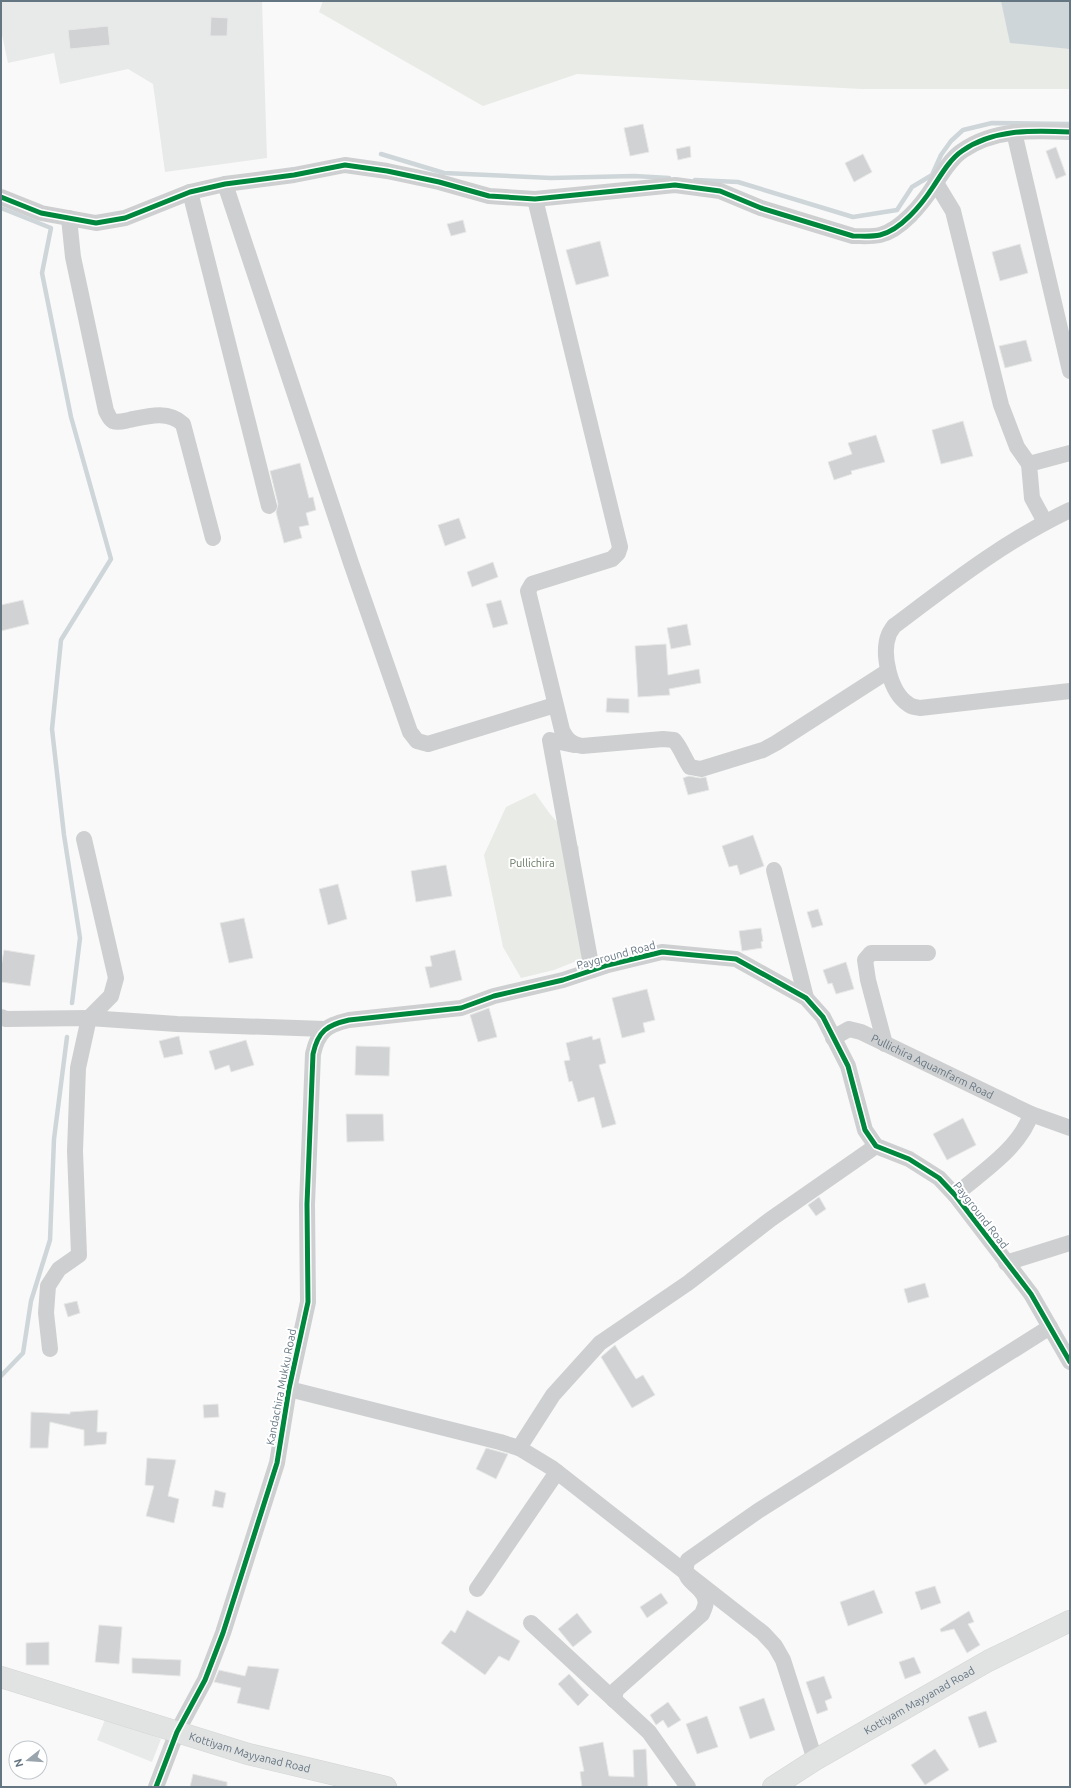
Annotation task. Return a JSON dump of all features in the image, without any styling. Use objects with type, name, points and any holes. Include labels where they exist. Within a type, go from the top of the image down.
[{"type":"main road","name":"Kottiyam Mayyanad Road","points":[[773,1787],[815,1760],[988,1661],[1070,1621]]},
{"type":"main road","name":"Kottiyam Mayyanad Road","points":[[1,1677],[248,1754],[386,1787]]},
{"type":"street","points":[[1,197],[41,213],[96,223],[125,218],[190,192],[225,184],[294,175],[345,165],[402,174],[489,196],[535,199],[675,185],[720,192],[761,208],[853,236],[868,237],[882,234],[894,228],[924,201],[945,170],[960,152],[979,141],[1014,132],[1045,130],[1070,132]]},
{"type":"street","points":[[1014,132],[1070,371]]},
{"type":"street","points":[[936,183],[953,211],[1001,405],[1017,447],[1030,464],[1032,498],[1045,522]]},
{"type":"street","points":[[225,184],[351,563],[410,732],[417,741],[428,744],[555,705]]},
{"type":"street","points":[[190,192],[269,506]]},
{"type":"street","points":[[535,199],[620,547],[618,553],[612,559],[532,584],[528,590],[562,730],[566,740],[574,745]]},
{"type":"street","points":[[69,218],[73,256],[106,411],[109,417],[114,421],[122,422],[149,416],[165,415],[178,420],[183,424],[214,538]]},
{"type":"street","points":[[1030,464],[1070,453]]},
{"type":"street","points":[[1070,510],[1045,522],[959,577],[894,626],[889,634],[887,646],[888,671],[897,695],[909,706],[920,708],[1070,691]]},
{"type":"street","points":[[592,970],[550,740],[582,746],[663,739],[674,740],[680,747],[684,759],[690,767],[700,769],[763,750],[888,671]]},
{"type":"street","points":[[50,1348],[46,1313],[48,1286],[59,1269],[79,1255],[75,1151],[78,1068],[89,1018],[111,996],[116,978],[84,840]]},
{"type":"street","points":[[774,870],[806,998]]},
{"type":"street","name":"Payground Road","points":[[325,1029],[335,1023],[349,1020],[461,1008],[494,996],[563,980],[592,970],[662,952],[736,959],[806,998],[823,1017],[848,1066],[865,1130],[876,1146],[909,1159],[939,1178],[955,1195],[1031,1294],[1070,1362]]},
{"type":"street","points":[[885,1044],[868,980],[865,960],[871,953],[928,953]]},
{"type":"street","points":[[1,1017],[6,1019],[89,1018],[177,1024],[325,1029]]},
{"type":"street","name":"Kandachira Mukku Road","points":[[156,1787],[177,1732],[205,1680],[223,1633],[277,1463],[290,1389],[308,1302],[307,1204],[313,1054],[316,1042],[325,1029]]},
{"type":"street","name":"Pullichira Aquamfarm Road","points":[[834,1038],[849,1030],[861,1032],[1031,1114],[1070,1128]]},
{"type":"street","points":[[955,1195],[1014,1144],[1028,1124],[1031,1114]]},
{"type":"street","points":[[519,1448],[553,1395],[600,1343],[688,1282],[771,1219],[876,1146]]},
{"type":"street","points":[[1006,1263],[1070,1243]]},
{"type":"street","points":[[614,1700],[616,1690],[702,1614],[706,1604],[705,1597],[688,1580],[685,1572],[688,1560],[758,1511],[1050,1327]]},
{"type":"street","points":[[290,1389],[500,1442],[519,1448],[557,1472],[763,1633],[775,1646],[783,1660],[815,1760]]},
{"type":"street","points":[[477,1589],[557,1472]]},
{"type":"street","points":[[532,1623],[649,1732],[688,1787]]},
{"type":"shaded area","points":[[1,1],[262,1],[267,158],[165,172],[153,84],[128,69],[60,84],[54,53],[8,63],[1,30]]},
{"type":"shaded area","points":[[1001,1],[1070,1],[1070,49],[1010,43]]},
{"type":"shaded area","points":[[106,1717],[161,1739],[152,1762],[97,1740]]},
{"type":"green space","points":[[323,1],[1070,1],[1070,89],[862,89],[577,74],[483,106],[319,12]]},
{"type":"green space","name":"Pullichira","points":[[535,793],[550,814],[579,847],[577,876],[584,958],[554,970],[521,978],[503,947],[484,855],[506,807]]},
{"type":"building","points":[[211,17],[228,18],[227,36],[210,36]]},
{"type":"building","points":[[108,26],[110,45],[70,49],[68,30]]},
{"type":"building","points":[[643,124],[649,152],[630,156],[624,128]]},
{"type":"building","points":[[690,146],[691,157],[678,160],[676,149]]},
{"type":"building","points":[[1056,147],[1066,175],[1056,179],[1046,151]]},
{"type":"building","points":[[863,154],[872,172],[854,182],[845,163]]},
{"type":"building","points":[[463,220],[466,232],[451,236],[447,224]]},
{"type":"building","points":[[600,241],[609,276],[576,285],[566,250]]},
{"type":"building","points":[[1020,244],[1028,273],[1000,281],[992,252]]},
{"type":"building","points":[[1026,340],[1032,361],[1005,368],[999,346]]},
{"type":"building","points":[[963,421],[973,456],[941,464],[932,430]]},
{"type":"building","points":[[876,435],[885,462],[851,471],[852,474],[834,480],[828,462],[852,454],[848,443]]},
{"type":"building","points":[[300,463],[309,498],[313,497],[316,510],[306,513],[309,525],[299,527],[302,538],[284,543],[276,512],[278,504],[270,471]]},
{"type":"building","points":[[459,518],[466,538],[445,546],[438,525]]},
{"type":"building","points":[[493,562],[498,577],[472,587],[467,572]]},
{"type":"building","points":[[23,600],[29,624],[1,631],[1,605]]},
{"type":"building","points":[[501,600],[508,624],[493,628],[486,604]]},
{"type":"building","points":[[687,624],[691,645],[671,649],[667,628]]},
{"type":"building","points":[[666,644],[668,675],[699,669],[701,683],[669,689],[670,695],[638,697],[635,646]]},
{"type":"building","points":[[607,698],[629,699],[629,713],[606,712]]},
{"type":"building","points":[[689,776],[700,778],[706,777],[709,790],[688,795],[683,778]]},
{"type":"building","points":[[753,835],[764,866],[740,875],[737,865],[729,867],[722,846]]},
{"type":"building","points":[[446,865],[452,896],[416,902],[411,871]]},
{"type":"building","points":[[338,884],[347,919],[328,925],[319,889]]},
{"type":"building","points":[[818,909],[823,925],[812,928],[807,912]]},
{"type":"building","points":[[244,918],[253,958],[229,963],[220,923]]},
{"type":"building","points":[[761,928],[763,941],[761,942],[762,948],[742,951],[739,931]]},
{"type":"building","points":[[4,950],[35,955],[30,986],[1,982],[1,967]]},
{"type":"building","points":[[455,950],[462,980],[430,988],[425,967],[432,966],[430,956]]},
{"type":"building","points":[[846,962],[854,989],[836,994],[832,983],[828,984],[823,970]]},
{"type":"building","points":[[647,989],[655,1020],[643,1023],[645,1032],[622,1038],[612,998]]},
{"type":"building","points":[[489,1008],[497,1037],[478,1042],[470,1015]]},
{"type":"building","points":[[179,1036],[183,1054],[164,1058],[159,1041]]},
{"type":"building","points":[[592,1036],[593,1040],[600,1038],[606,1063],[599,1065],[616,1124],[602,1128],[594,1097],[578,1102],[572,1081],[569,1082],[564,1061],[570,1060],[566,1043]]},
{"type":"building","points":[[246,1040],[254,1065],[231,1072],[229,1065],[215,1070],[209,1051]]},
{"type":"building","points":[[356,1046],[390,1047],[389,1076],[355,1075]]},
{"type":"building","points":[[346,1114],[383,1114],[384,1141],[347,1142]]},
{"type":"building","points":[[963,1118],[976,1145],[947,1160],[933,1134]]},
{"type":"building","points":[[819,1197],[826,1209],[816,1216],[808,1205]]},
{"type":"building","points":[[925,1283],[929,1297],[908,1303],[904,1289]]},
{"type":"building","points":[[77,1301],[80,1313],[68,1317],[64,1304]]},
{"type":"building","points":[[615,1345],[636,1379],[643,1375],[655,1395],[632,1408],[601,1357]]},
{"type":"building","points":[[218,1404],[219,1417],[204,1418],[203,1405]]},
{"type":"building","points":[[98,1410],[97,1432],[107,1432],[106,1444],[84,1446],[84,1430],[50,1422],[48,1448],[30,1448],[31,1412],[70,1414],[70,1412]]},
{"type":"building","points":[[486,1448],[508,1454],[496,1479],[476,1469]]},
{"type":"building","points":[[147,1458],[176,1460],[168,1496],[179,1499],[174,1523],[146,1516],[154,1486],[145,1485]]},
{"type":"building","points":[[215,1490],[226,1493],[223,1508],[212,1506]]},
{"type":"building","points":[[935,1586],[941,1603],[921,1610],[915,1592]]},
{"type":"building","points":[[874,1590],[883,1613],[848,1626],[840,1602]]},
{"type":"building","points":[[661,1593],[668,1603],[647,1618],[640,1607]]},
{"type":"building","points":[[467,1610],[520,1641],[509,1661],[499,1656],[485,1675],[441,1643],[451,1630],[455,1633]]},
{"type":"building","points":[[969,1611],[974,1622],[968,1624],[980,1645],[967,1653],[954,1629],[941,1632],[940,1629]]},
{"type":"building","points":[[577,1613],[592,1632],[573,1647],[558,1629]]},
{"type":"building","points":[[99,1625],[122,1627],[119,1664],[95,1662]]},
{"type":"building","points":[[49,1642],[49,1665],[26,1665],[26,1643]]},
{"type":"building","points":[[914,1657],[921,1673],[905,1679],[899,1662]]},
{"type":"building","points":[[132,1658],[181,1660],[180,1676],[132,1673]]},
{"type":"building","points":[[248,1666],[279,1669],[269,1710],[237,1703],[241,1688],[214,1682],[219,1670],[245,1676]]},
{"type":"building","points":[[569,1674],[589,1695],[578,1706],[558,1684]]},
{"type":"building","points":[[824,1676],[832,1698],[825,1701],[828,1710],[817,1714],[806,1682]]},
{"type":"building","points":[[764,1698],[775,1730],[750,1739],[739,1707]]},
{"type":"building","points":[[668,1702],[681,1720],[668,1728],[663,1720],[656,1725],[650,1715]]},
{"type":"building","points":[[986,1711],[997,1742],[979,1748],[968,1717]]},
{"type":"building","points":[[707,1716],[718,1747],[697,1754],[686,1724]]},
{"type":"building","points":[[603,1742],[609,1776],[634,1777],[633,1750],[646,1749],[648,1787],[582,1787],[580,1772],[584,1771],[579,1747]]},
{"type":"building","points":[[935,1749],[949,1770],[925,1785],[911,1765]]},
{"type":"building","points":[[193,1774],[227,1782],[227,1787],[190,1787]]},
{"type":"waterway","points":[[695,180],[738,182],[853,217],[897,210],[912,187],[932,175],[941,155],[951,141],[963,130],[992,123],[1070,124]]},
{"type":"waterway","points":[[381,154],[444,173],[551,178],[634,176],[669,178]]},
{"type":"waterway","points":[[1,208],[51,228],[42,273],[71,417],[111,559],[61,640],[52,729],[64,835],[80,938],[72,1003]]},
{"type":"waterway","points":[[1,1376],[23,1353],[31,1301],[50,1240],[54,1139],[67,1037]]},
{"type":"cycle path","points":[[1,197],[41,213],[96,223],[125,218],[190,192],[225,184],[294,175],[345,165],[387,171],[439,182],[489,196],[535,199],[675,185],[720,191],[761,208],[853,236],[873,236],[880,235],[896,228],[910,216],[923,201],[954,158],[974,144],[987,138],[1014,132],[1070,132]]},
{"type":"cycle path","points":[[156,1787],[177,1732],[205,1680],[223,1633],[277,1463],[289,1389],[308,1302],[307,1204],[313,1054],[321,1034],[335,1024],[349,1020],[461,1008],[494,996],[563,980],[608,965],[662,952],[736,959],[806,998],[823,1017],[848,1066],[865,1130],[876,1146],[909,1159],[939,1178],[955,1195],[1031,1294],[1070,1362]]}]
